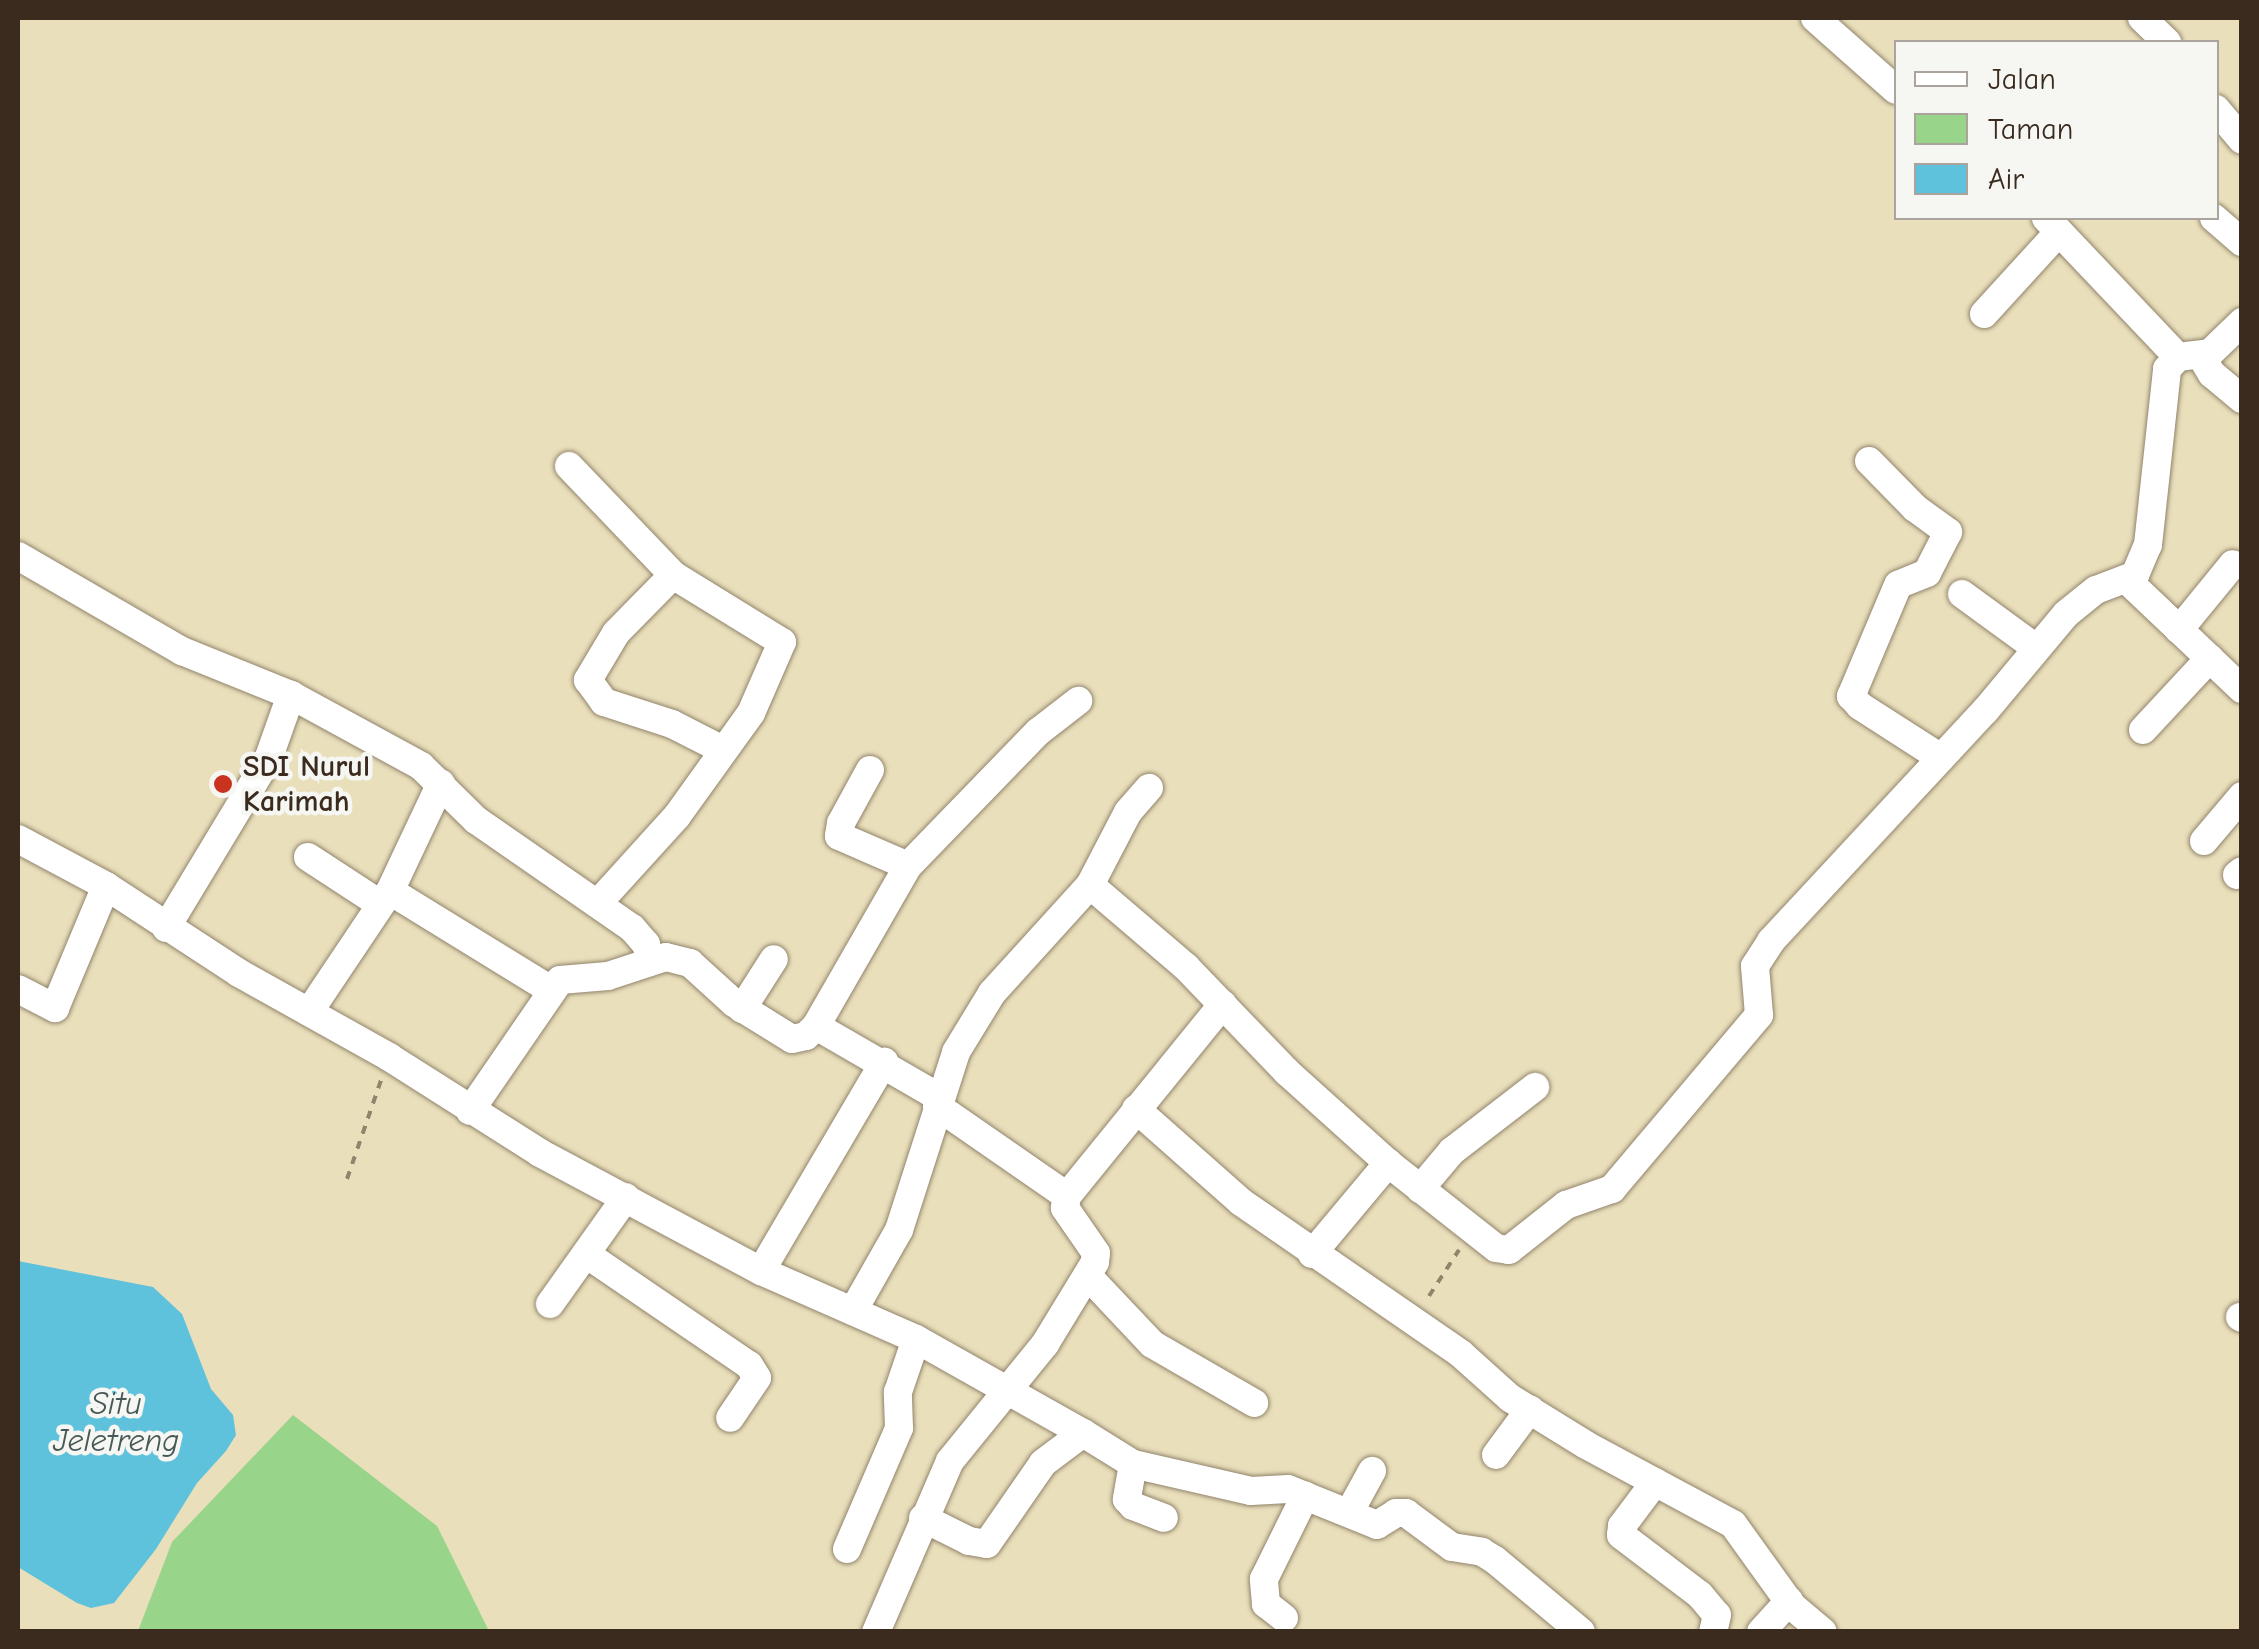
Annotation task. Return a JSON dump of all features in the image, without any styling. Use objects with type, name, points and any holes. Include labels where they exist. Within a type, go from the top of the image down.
[{"type":"street","points":[[1816,18],[1894,88]]},
{"type":"street","points":[[2142,18],[2165,40]]},
{"type":"street","points":[[2219,112],[2242,140]]},
{"type":"street","points":[[2216,220],[2242,242]]},
{"type":"street","points":[[1984,314],[2053,225],[2189,356],[2242,398]]},
{"type":"street","points":[[1090,885],[1222,1004],[1287,1072],[1388,1164],[1496,1248],[1510,1250],[1566,1206],[1612,1189],[1759,1015],[1755,966],[1771,942],[2083,598],[2106,586],[2128,581],[2141,567],[2148,546],[2166,369],[2189,356],[2213,351],[2242,322]]},
{"type":"street","points":[[1869,461],[1915,508],[1948,532],[1927,573],[1898,585],[1852,696],[1860,706],[1941,758]]},
{"type":"street","points":[[569,466],[673,575],[782,642],[751,713],[677,816],[598,903]]},
{"type":"street","points":[[18,556],[182,650],[291,695],[405,756],[441,783],[476,820],[598,903],[639,936],[651,961]]},
{"type":"street","points":[[2179,630],[2233,564]]},
{"type":"street","points":[[673,575],[616,633],[588,680],[604,702],[672,724],[723,750]]},
{"type":"street","points":[[2128,581],[2242,688]]},
{"type":"street","points":[[1962,594],[2036,648]]},
{"type":"street","points":[[2143,730],[2210,658]]},
{"type":"street","points":[[166,928],[269,757],[291,695]]},
{"type":"street","points":[[470,1111],[560,980],[608,976],[651,961],[682,959],[742,1009],[792,1039],[806,1036],[816,1026],[908,866],[1038,732],[1078,701]]},
{"type":"street","points":[[870,770],[841,823],[839,836],[908,866]]},
{"type":"street","points":[[310,1012],[385,898],[441,783]]},
{"type":"street","points":[[854,1311],[899,1230],[956,1052],[992,994],[1090,885],[1128,812],[1149,788]]},
{"type":"street","points":[[2204,841],[2242,796]]},
{"type":"street","points":[[18,839],[106,886],[166,928],[390,1057],[470,1111],[762,1270],[916,1340],[1133,1464],[1251,1491],[1288,1489],[1377,1525],[1396,1513],[1406,1514],[1452,1547],[1482,1552],[1495,1560],[1581,1632]]},
{"type":"street","points":[[308,858],[551,990]]},
{"type":"street","points":[[18,988],[50,1008],[59,1004],[106,886]]},
{"type":"street","points":[[742,1009],[774,959]]},
{"type":"street","points":[[876,1632],[950,1461],[1045,1344],[1088,1276],[1096,1254],[1068,1214],[1067,1196],[1222,1004]]},
{"type":"street","points":[[816,1026],[884,1062],[1067,1196]]},
{"type":"street","points":[[762,1270],[884,1062]]},
{"type":"street","points":[[1420,1190],[1452,1151],[1536,1086]]},
{"type":"street","points":[[1136,1109],[1241,1202],[1461,1354],[1510,1398],[1733,1524],[1788,1600],[1822,1632]]},
{"type":"street","points":[[1312,1254],[1388,1164]]},
{"type":"street","points":[[550,1304],[626,1197]]},
{"type":"street","points":[[586,1254],[749,1365],[756,1378],[730,1418]]},
{"type":"street","points":[[1088,1276],[1152,1344],[1254,1403]]},
{"type":"street","points":[[847,1549],[898,1428],[898,1392],[916,1340]]},
{"type":"street","points":[[1496,1456],[1530,1409]]},
{"type":"street","points":[[923,1518],[969,1541],[987,1544],[1044,1463],[1083,1433]]},
{"type":"street","points":[[1133,1464],[1128,1499],[1132,1506],[1164,1518]]},
{"type":"street","points":[[1349,1514],[1372,1471]]},
{"type":"street","points":[[1655,1482],[1622,1526],[1621,1535],[1700,1594],[1716,1616],[1712,1632]]},
{"type":"street","points":[[1284,1618],[1266,1604],[1264,1579],[1305,1496]]},
{"type":"street","points":[[1762,1632],[1788,1600]]},
{"type":"path","points":[[347,1179],[390,1057]]},
{"type":"path","points":[[1428,1296],[1473,1230]]},
{"type":"green space","points":[[293,1415],[437,1526],[489,1631],[138,1631],[172,1542]]},
{"type":"water","name":"Situ Jeletreng","points":[[18,1261],[153,1287],[182,1314],[211,1389],[233,1415],[236,1435],[226,1451],[197,1483],[156,1549],[114,1603],[91,1608],[77,1603],[18,1567]]},
{"type":"place","name":"SDI Nurul Karimah","points":[[223,784]]}]
